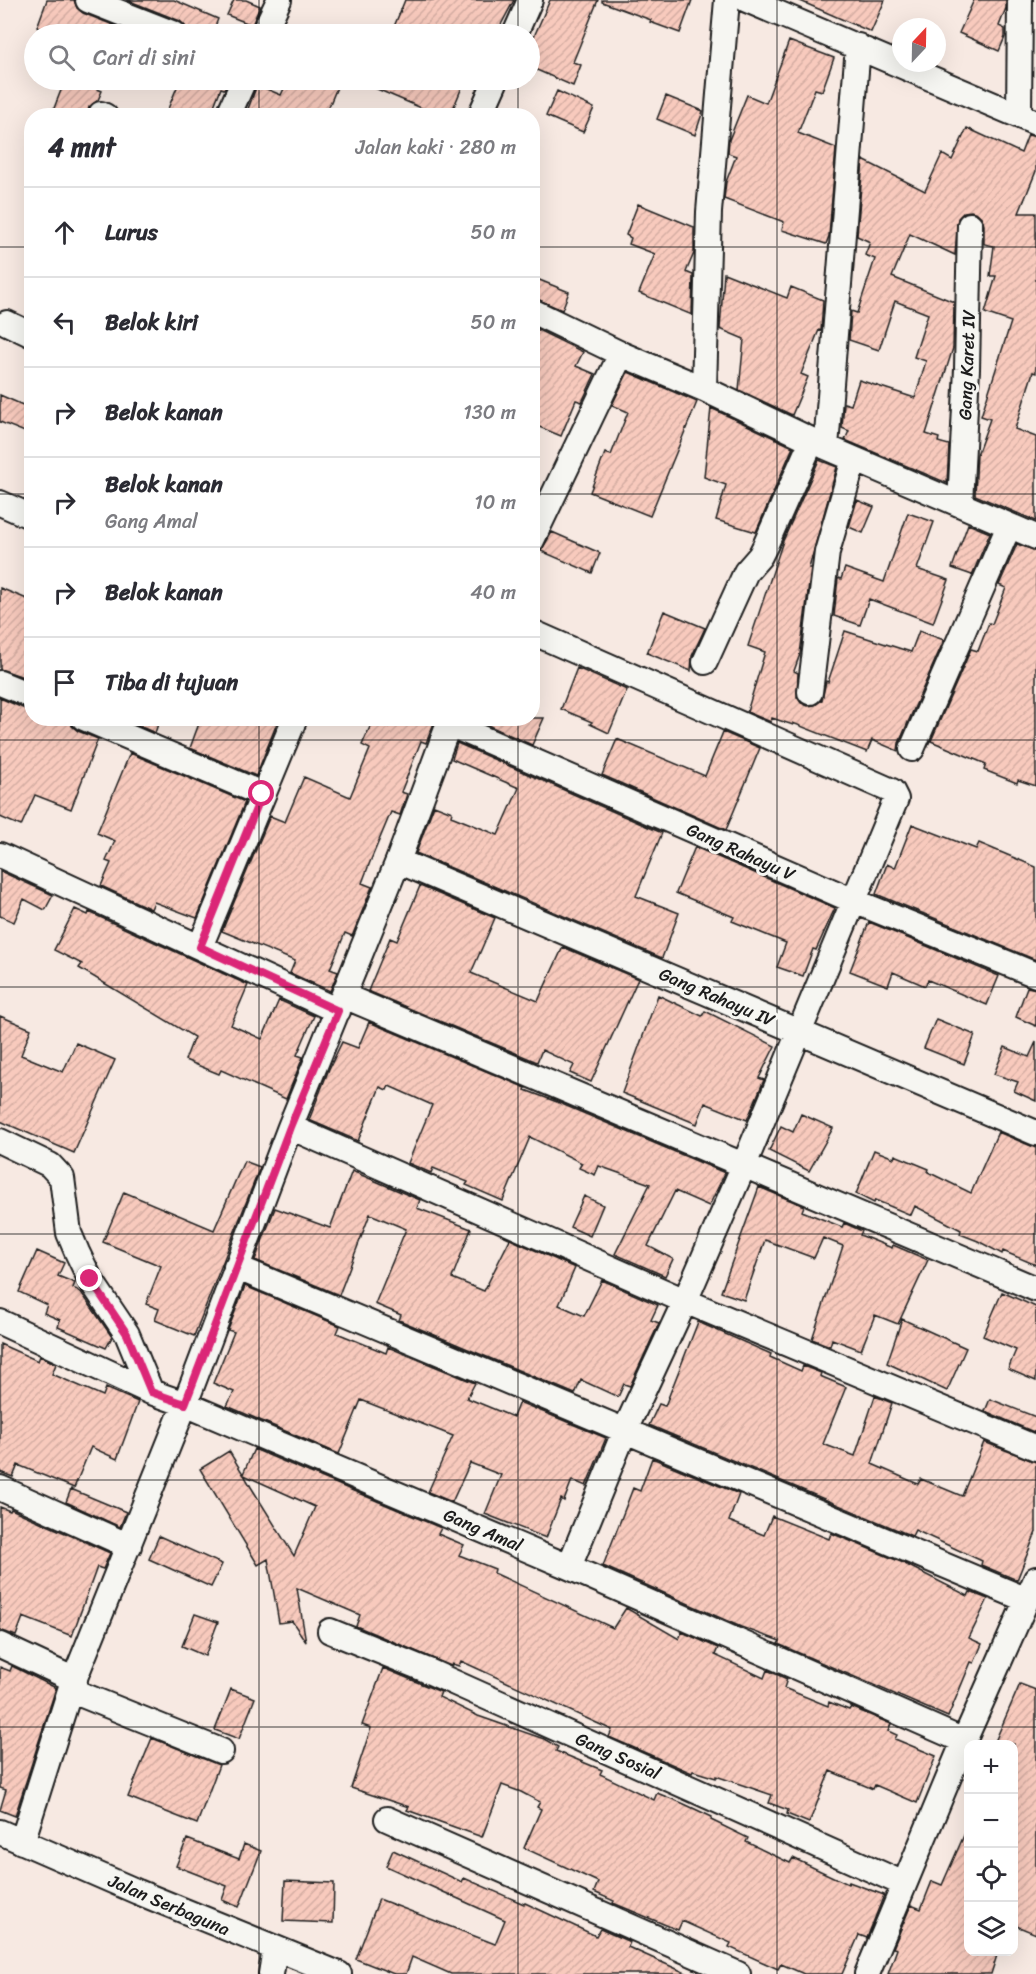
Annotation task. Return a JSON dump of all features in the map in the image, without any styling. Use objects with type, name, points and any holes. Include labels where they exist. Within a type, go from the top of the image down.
[{"type":"street","points":[[88,0],[149,24]]},
{"type":"street","points":[[268,24],[279,0]]},
{"type":"street","points":[[519,24],[530,0]]},
{"type":"street","points":[[704,389],[709,212],[727,0]]},
{"type":"street","points":[[747,0],[805,12],[858,46],[1028,119],[1020,0]]},
{"type":"street","points":[[705,662],[746,572],[760,556],[819,444],[858,46]]},
{"type":"street","points":[[232,108],[240,90]]},
{"type":"street","points":[[483,108],[491,90]]},
{"type":"street","name":"Gang Karet IV","points":[[960,504],[967,369],[970,225]]},
{"type":"street","points":[[540,315],[819,444],[1036,537]]},
{"type":"street","points":[[7,323],[24,331]]},
{"type":"street","points":[[540,523],[621,354]]},
{"type":"street","points":[[810,692],[826,552],[854,459]]},
{"type":"street","points":[[0,503],[24,514]]},
{"type":"street","points":[[912,749],[1009,526]]},
{"type":"street","points":[[540,636],[892,791],[896,799],[744,1166],[625,1430],[569,1567]]},
{"type":"street","points":[[0,682],[24,692]]},
{"type":"street","points":[[103,726],[262,794]]},
{"type":"street","points":[[200,947],[292,726]]},
{"type":"street","points":[[22,1842],[73,1685],[185,1404],[290,1127],[398,861],[449,726]]},
{"type":"street","name":"Gang Rahayu V","points":[[459,726],[854,901],[1036,975]]},
{"type":"street","points":[[0,855],[200,947],[744,1166],[1036,1289]]},
{"type":"street","name":"Gang Rahayu IV","points":[[398,861],[1036,1133]]},
{"type":"street","points":[[290,1127],[685,1300],[1036,1448]]},
{"type":"street","points":[[0,1141],[50,1165],[62,1178],[69,1233],[90,1279],[127,1334],[151,1392]]},
{"type":"street","points":[[236,1267],[625,1430],[1031,1589],[964,1740]]},
{"type":"street","name":"Gang Amal","points":[[0,1322],[151,1392],[185,1404],[569,1567],[964,1741]]},
{"type":"street","points":[[0,1488],[129,1546]]},
{"type":"street","name":"Gang Sosial","points":[[330,1631],[426,1670],[904,1884]]},
{"type":"street","points":[[0,1645],[73,1685],[221,1751]]},
{"type":"street","points":[[867,1974],[964,1741]]},
{"type":"street","points":[[387,1819],[738,1974]]},
{"type":"street","name":"Jalan Serbaguna","points":[[0,1832],[138,1892],[339,1974]]},
{"type":"street","points":[[271,1974],[275,1949]]},
{"type":"building","points":[[47,0],[74,0],[77,8],[83,13],[111,24],[38,24]]},
{"type":"building","points":[[127,0],[174,0],[218,19],[216,24],[183,24]]},
{"type":"building","points":[[234,0],[246,0],[260,6],[252,24],[227,15]]},
{"type":"building","points":[[405,0],[514,0],[501,24],[395,24]]},
{"type":"building","points":[[550,0],[598,0],[573,62],[581,65],[573,86],[540,71],[539,24]]},
{"type":"building","points":[[602,0],[692,0],[680,33],[602,2]]},
{"type":"building","points":[[798,0],[885,0],[871,32]]},
{"type":"building","points":[[974,0],[1006,0],[1006,8],[999,26],[1005,29],[1005,37],[999,51],[959,33]]},
{"type":"building","points":[[789,41],[834,58],[822,91],[815,89],[798,133],[836,148],[829,236],[826,244],[782,230],[784,222],[724,199],[726,182],[736,156],[728,153],[729,140],[747,95],[766,103]]},
{"type":"building","points":[[61,90],[102,91],[98,100],[89,108],[54,108]]},
{"type":"building","points":[[176,90],[220,90],[213,108],[168,108]]},
{"type":"building","points":[[255,90],[269,90],[281,95],[283,90],[336,90],[328,108],[248,108]]},
{"type":"building","points":[[379,90],[461,90],[453,108],[421,108]]},
{"type":"building","points":[[557,91],[594,108],[583,132],[546,116]]},
{"type":"building","points":[[666,96],[703,111],[695,135],[657,119]]},
{"type":"building","points":[[967,128],[1021,153],[1028,135],[1036,137],[1036,171],[1019,213],[1036,213],[1036,373],[1033,372],[1015,429],[1036,437],[1036,521],[975,495],[977,455],[990,419],[981,416],[1011,322],[985,313],[996,276],[990,276],[994,246],[984,244],[984,225],[977,213],[964,212],[958,218],[955,255],[910,234],[892,277],[954,302],[953,348],[926,434],[939,438],[938,442],[949,445],[947,483],[845,440],[849,431],[842,428],[844,403],[851,405],[859,380],[915,398],[926,361],[914,357],[928,314],[895,301],[879,350],[849,340],[851,311],[857,313],[875,259],[865,255],[870,242],[857,236],[863,160],[925,191],[942,154],[952,160]]},
{"type":"building","points":[[638,204],[694,227],[694,253],[686,272],[693,275],[692,315],[639,293],[655,254],[629,244],[631,238],[626,235]]},
{"type":"building","points":[[724,273],[787,298],[791,287],[823,300],[821,331],[819,330],[801,374],[808,377],[792,415],[739,390],[744,339],[720,329]]},
{"type":"building","points":[[540,280],[569,292],[562,310],[540,300]]},
{"type":"building","points":[[540,331],[583,352],[576,366],[595,374],[582,402],[576,400],[561,436],[540,427]]},
{"type":"building","points":[[628,372],[697,402],[650,516],[590,492],[605,453],[611,455],[628,412],[612,405]]},
{"type":"building","points":[[0,395],[24,406],[24,432],[0,422]]},
{"type":"building","points":[[711,408],[793,447],[756,532],[716,520],[726,485],[704,477]]},
{"type":"building","points":[[819,460],[837,467],[809,568],[811,568],[800,654],[794,671],[798,673],[797,697],[801,703],[808,706],[815,705],[822,700],[826,681],[828,682],[845,631],[911,652],[919,631],[944,640],[899,743],[898,751],[872,740],[867,752],[793,723],[793,725],[772,718],[771,722],[747,712],[765,652],[748,646],[783,541]]},
{"type":"building","points":[[857,500],[874,507],[863,533],[849,527]]},
{"type":"building","points":[[908,513],[934,522],[917,569],[949,580],[933,623],[869,599],[860,625],[834,616],[838,578],[841,579],[845,568],[884,582]]},
{"type":"building","points":[[968,524],[990,533],[972,575],[952,568]]},
{"type":"building","points":[[552,532],[600,553],[592,573],[541,551]]},
{"type":"building","points":[[1017,544],[1036,551],[1036,786],[1018,780],[1017,783],[984,770],[986,764],[931,741],[971,649],[978,651],[989,623],[992,624],[1006,588],[999,585]]},
{"type":"building","points":[[0,588],[24,598],[24,677],[0,669]]},
{"type":"building","points":[[664,611],[705,628],[692,656],[691,671],[647,653]]},
{"type":"building","points":[[577,668],[627,690],[609,733],[590,724],[592,722],[561,709]]},
{"type":"building","points":[[0,698],[24,708],[24,726],[72,726],[98,739],[71,809],[35,795],[21,826],[0,817]]},
{"type":"building","points":[[540,718],[544,718],[532,745],[490,726],[540,726]]},
{"type":"building","points":[[139,726],[157,726],[155,733]]},
{"type":"building","points":[[198,726],[276,726],[256,776],[190,748]]},
{"type":"building","points":[[370,726],[433,726],[426,743],[421,741],[401,792],[407,794],[400,815],[391,812],[370,862],[362,883],[372,887],[352,936],[345,933],[330,969],[338,972],[330,991],[290,973],[295,961],[222,931],[270,816],[285,822],[304,777],[350,797],[370,749],[362,745]]},
{"type":"building","points":[[723,732],[760,748],[726,830],[602,775],[617,739],[705,776]]},
{"type":"building","points":[[457,743],[662,833],[636,896],[679,913],[662,958],[416,853],[434,805],[452,812],[451,816],[498,835],[519,788],[452,759]]},
{"type":"building","points":[[130,753],[245,802],[197,918],[154,902],[151,909],[101,886],[111,863],[106,861],[115,841],[97,833]]},
{"type":"building","points":[[912,824],[976,849],[979,843],[1036,867],[1036,960],[876,894],[887,864],[895,868]]},
{"type":"building","points":[[695,847],[835,908],[816,950],[813,949],[803,976],[777,967],[786,943],[732,921],[734,917],[676,893]]},
{"type":"building","points":[[0,871],[53,895],[45,910],[24,899],[14,922],[0,916]]},
{"type":"building","points":[[420,886],[495,918],[471,973],[538,1001],[563,947],[638,979],[591,1082],[570,1073],[574,1065],[542,1050],[537,1062],[368,991],[390,938],[397,941]]},
{"type":"building","points":[[75,909],[88,915],[89,912],[248,985],[231,1025],[262,1039],[279,1000],[314,1016],[297,1055],[303,1057],[286,1099],[221,1070],[219,1074],[185,1060],[194,1037],[79,968],[82,964],[54,950]]},
{"type":"building","points":[[869,922],[999,976],[987,1005],[928,980],[925,986],[893,972],[888,986],[850,971]]},
{"type":"building","points":[[1027,987],[1036,989],[1036,1026],[1016,1017]]},
{"type":"building","points":[[658,995],[702,1016],[705,1011],[775,1046],[759,1078],[764,1080],[747,1120],[705,1103],[697,1124],[622,1093]]},
{"type":"building","points":[[0,1016],[31,1029],[21,1055],[63,1072],[76,1043],[115,1060],[74,1153],[0,1121]]},
{"type":"building","points":[[936,1019],[975,1035],[964,1064],[924,1048]]},
{"type":"building","points":[[369,1022],[725,1173],[709,1206],[675,1191],[648,1246],[673,1259],[665,1276],[615,1254],[650,1184],[599,1166],[595,1175],[579,1168],[582,1163],[530,1137],[503,1201],[466,1185],[468,1182],[433,1168],[431,1173],[408,1163],[432,1105],[389,1086],[387,1090],[380,1087],[358,1141],[309,1120],[342,1042],[358,1048]]},
{"type":"building","points":[[1036,1042],[1036,1101],[1014,1091],[1018,1082],[994,1074],[1005,1047],[1029,1057]]},
{"type":"building","points":[[801,1114],[833,1128],[809,1171],[769,1151],[781,1126],[793,1132]]},
{"type":"building","points":[[998,1132],[1036,1148],[1036,1265],[1003,1251],[1002,1254],[960,1234],[961,1230],[915,1206],[911,1215],[875,1200],[874,1203],[856,1194],[874,1150],[894,1158],[895,1155],[929,1169],[928,1172],[971,1193]]},
{"type":"building","points":[[244,1161],[260,1167],[194,1336],[155,1320],[159,1309],[146,1304],[161,1266],[103,1242],[124,1192],[214,1230]]},
{"type":"building","points":[[352,1171],[420,1200],[417,1208],[471,1229],[452,1278],[484,1291],[510,1239],[575,1268],[559,1305],[584,1316],[602,1280],[658,1305],[651,1320],[659,1323],[630,1386],[624,1384],[618,1397],[581,1380],[575,1394],[399,1320],[401,1315],[375,1304],[406,1229],[370,1214],[339,1295],[255,1260],[275,1208],[330,1228]]},
{"type":"building","points":[[759,1187],[804,1206],[802,1211],[842,1227],[844,1223],[862,1231],[860,1235],[892,1248],[893,1245],[928,1260],[898,1324],[875,1315],[861,1350],[832,1339],[830,1346],[812,1339],[843,1246],[823,1238],[814,1258],[765,1240],[744,1300],[721,1292]]},
{"type":"building","points":[[584,1196],[603,1205],[590,1236],[570,1227]]},
{"type":"building","points":[[37,1251],[64,1263],[58,1276],[75,1283],[73,1288],[81,1292],[112,1337],[106,1348],[58,1327],[60,1320],[44,1313],[47,1305],[19,1292]]},
{"type":"building","points":[[245,1286],[340,1326],[337,1333],[386,1353],[388,1347],[475,1383],[467,1398],[513,1417],[519,1402],[606,1438],[586,1486],[572,1480],[564,1501],[561,1499],[546,1538],[485,1514],[501,1475],[470,1463],[452,1502],[428,1492],[453,1436],[361,1400],[339,1454],[227,1406],[234,1392],[213,1383],[234,1332],[228,1330]]},
{"type":"building","points":[[1002,1292],[1036,1307],[1036,1381],[1008,1369],[1016,1350],[983,1336]]},
{"type":"building","points":[[902,1319],[966,1348],[947,1391],[887,1363]]},
{"type":"building","points":[[698,1322],[771,1354],[770,1357],[801,1371],[803,1366],[846,1387],[823,1444],[855,1456],[875,1396],[892,1403],[872,1464],[918,1484],[921,1479],[962,1496],[984,1442],[1036,1462],[1036,1532],[1017,1580],[981,1565],[982,1561],[915,1530],[912,1536],[649,1425],[659,1404],[665,1406]]},
{"type":"building","points":[[0,1344],[38,1361],[40,1356],[56,1364],[52,1374],[103,1396],[106,1388],[138,1402],[117,1459],[91,1447],[74,1488],[18,1465],[13,1477],[0,1472]]},
{"type":"building","points":[[990,1399],[1036,1417],[1036,1433],[985,1411]]},
{"type":"building","points":[[254,1449],[441,1528],[438,1534],[464,1545],[459,1555],[495,1569],[494,1573],[613,1628],[626,1608],[679,1639],[682,1632],[718,1648],[715,1655],[764,1678],[767,1670],[787,1679],[784,1688],[828,1706],[829,1702],[849,1710],[851,1707],[891,1724],[888,1731],[897,1735],[895,1739],[936,1756],[917,1803],[875,1785],[873,1789],[830,1771],[809,1823],[787,1814],[788,1810],[769,1803],[772,1795],[716,1776],[716,1778],[693,1771],[692,1773],[609,1737],[612,1730],[461,1661],[459,1666],[452,1664],[451,1666],[356,1626],[360,1615],[297,1588],[306,1642],[292,1621],[279,1623],[268,1559],[258,1565],[200,1469],[229,1451],[243,1474]],"holes":[[[244,1475],[315,1507],[294,1556]]]},
{"type":"building","points":[[652,1458],[739,1494],[729,1521],[764,1535],[772,1516],[829,1539],[831,1533],[901,1562],[968,1596],[970,1592],[988,1599],[969,1638],[982,1644],[974,1663],[971,1662],[948,1717],[778,1644],[780,1641],[741,1627],[603,1566],[633,1488],[640,1491]]},
{"type":"building","points":[[71,1489],[126,1512],[120,1527],[66,1502]]},
{"type":"building","points":[[0,1507],[10,1511],[11,1509],[110,1553],[103,1569],[97,1567],[72,1636],[23,1617],[16,1636],[0,1630]]},
{"type":"building","points":[[159,1536],[222,1564],[211,1587],[149,1559]]},
{"type":"building","points":[[195,1614],[218,1622],[205,1656],[182,1646]]},
{"type":"building","points":[[12,1666],[56,1688],[15,1816],[0,1810],[6,1790],[0,1788],[0,1667],[10,1671]]},
{"type":"building","points":[[383,1668],[441,1692],[439,1697],[478,1716],[544,1739],[558,1747],[556,1751],[602,1770],[600,1774],[654,1800],[657,1793],[712,1817],[711,1820],[748,1838],[746,1842],[790,1863],[793,1858],[848,1884],[849,1882],[884,1895],[867,1938],[859,1935],[842,1974],[804,1974],[781,1964],[778,1969],[729,1947],[731,1943],[682,1921],[678,1930],[613,1903],[614,1901],[594,1892],[598,1882],[524,1848],[541,1809],[537,1807],[540,1802],[521,1792],[502,1785],[482,1837],[407,1810],[409,1807],[351,1788],[371,1728],[362,1725]]},
{"type":"building","points":[[1020,1684],[1036,1690],[1036,1934],[1018,1927],[1018,1740],[996,1740]]},
{"type":"building","points":[[231,1689],[255,1698],[239,1739],[215,1730]]},
{"type":"building","points":[[152,1738],[219,1765],[197,1824],[128,1797]]},
{"type":"building","points":[[964,1835],[964,1956],[997,1956],[991,1974],[888,1974],[897,1949],[893,1948],[911,1905],[921,1909],[932,1881],[942,1885]]},
{"type":"building","points":[[187,1839],[239,1859],[244,1844],[261,1851],[239,1907],[222,1900],[227,1886],[176,1866]]},
{"type":"building","points":[[393,1850],[462,1882],[464,1878],[525,1903],[596,1936],[600,1929],[630,1942],[628,1947],[688,1974],[451,1974],[412,1957],[406,1974],[394,1974],[356,1959],[379,1899],[495,1944],[505,1920],[386,1866]]},
{"type":"building","points":[[285,1881],[334,1883],[333,1923],[283,1921]]},
{"type":"route","points":[[90,1279],[127,1334],[151,1392],[185,1404],[290,1127],[338,1011],[200,947],[262,794]]}]
